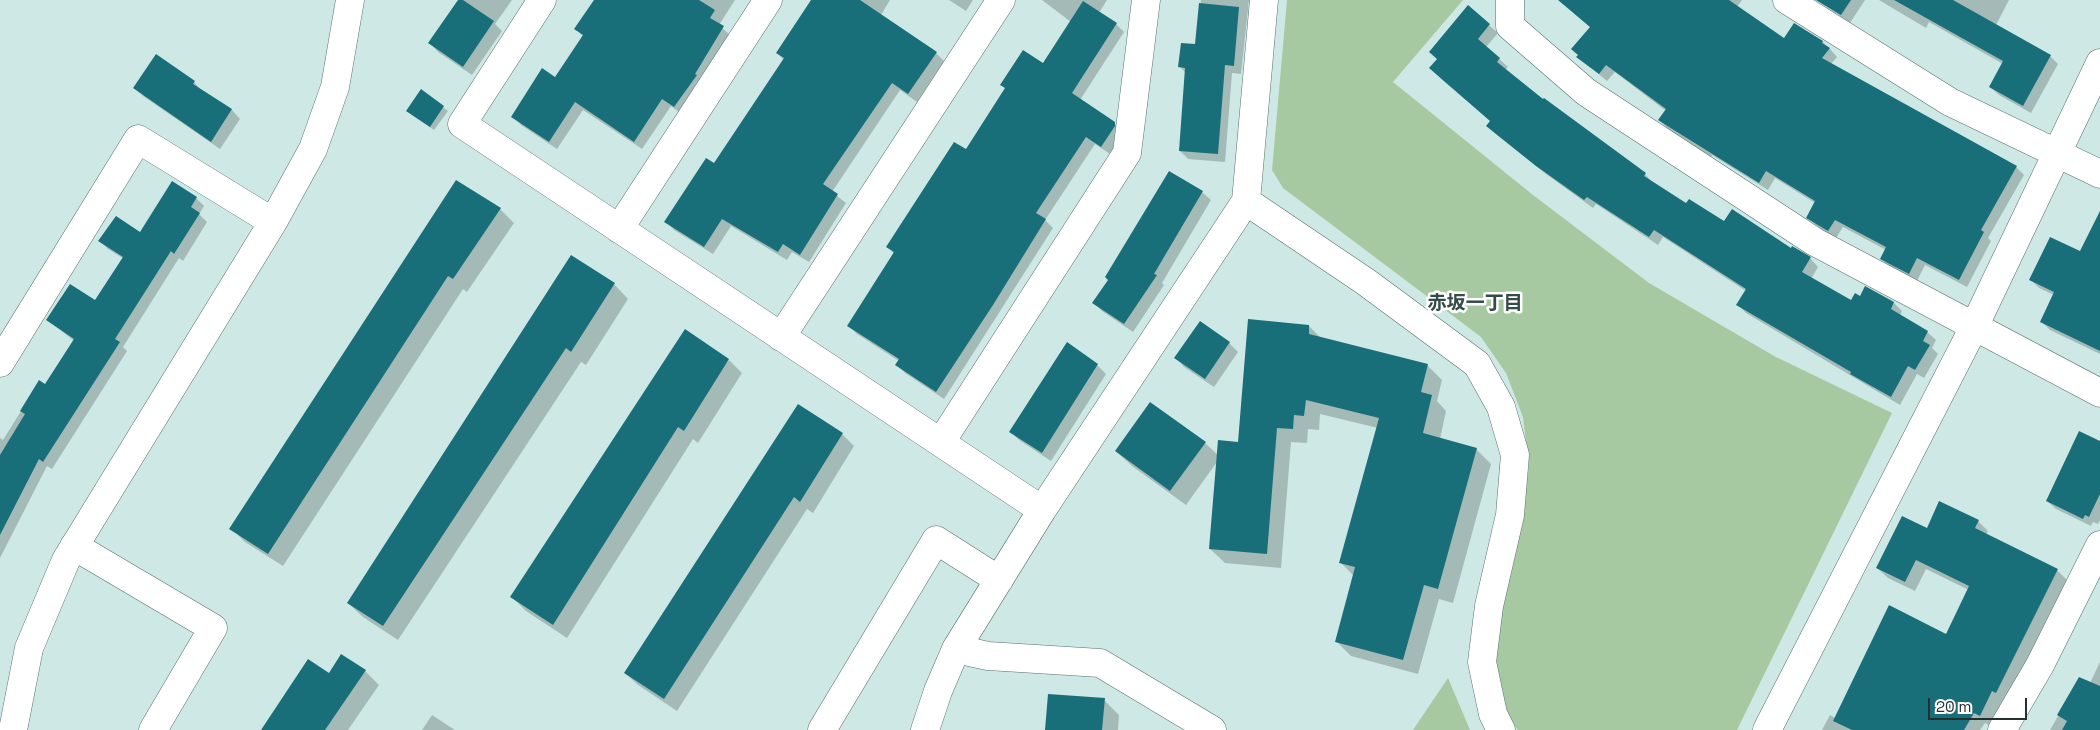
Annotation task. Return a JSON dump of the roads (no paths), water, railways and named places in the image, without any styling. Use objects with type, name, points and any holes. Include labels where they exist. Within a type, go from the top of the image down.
[{"type":"street","points":[[13,730],[29,648],[66,560],[273,222],[313,149],[335,87],[350,0]]},
{"type":"street","points":[[542,0],[462,124],[1042,510]]},
{"type":"street","points":[[619,229],[768,0]]},
{"type":"street","points":[[781,337],[1001,0]]},
{"type":"street","points":[[941,442],[1126,153],[1146,0]]},
{"type":"street","points":[[925,730],[938,691],[956,649],[1042,510],[1246,201],[1264,0]]},
{"type":"street","points":[[1510,0],[1510,26],[1586,92],[1816,242],[2100,393]]},
{"type":"street","points":[[1786,0],[1950,102],[2100,174]]},
{"type":"street","points":[[1767,730],[1974,327],[2100,62]]},
{"type":"street","points":[[0,363],[138,139],[273,222]]},
{"type":"street","points":[[1246,201],[1366,282],[1477,364],[1501,407],[1515,455],[1510,515],[1489,606],[1482,662],[1493,714],[1501,730]]},
{"type":"street","points":[[822,730],[936,540],[999,580]]},
{"type":"street","points":[[2002,730],[2040,665],[2100,545]]},
{"type":"street","points":[[74,546],[213,628],[153,730]]},
{"type":"street","points":[[956,649],[988,656],[1100,663],[1176,720],[1212,730]]},
{"type":"district","name":"赤坂一丁目","points":[[1475,304]]}]
